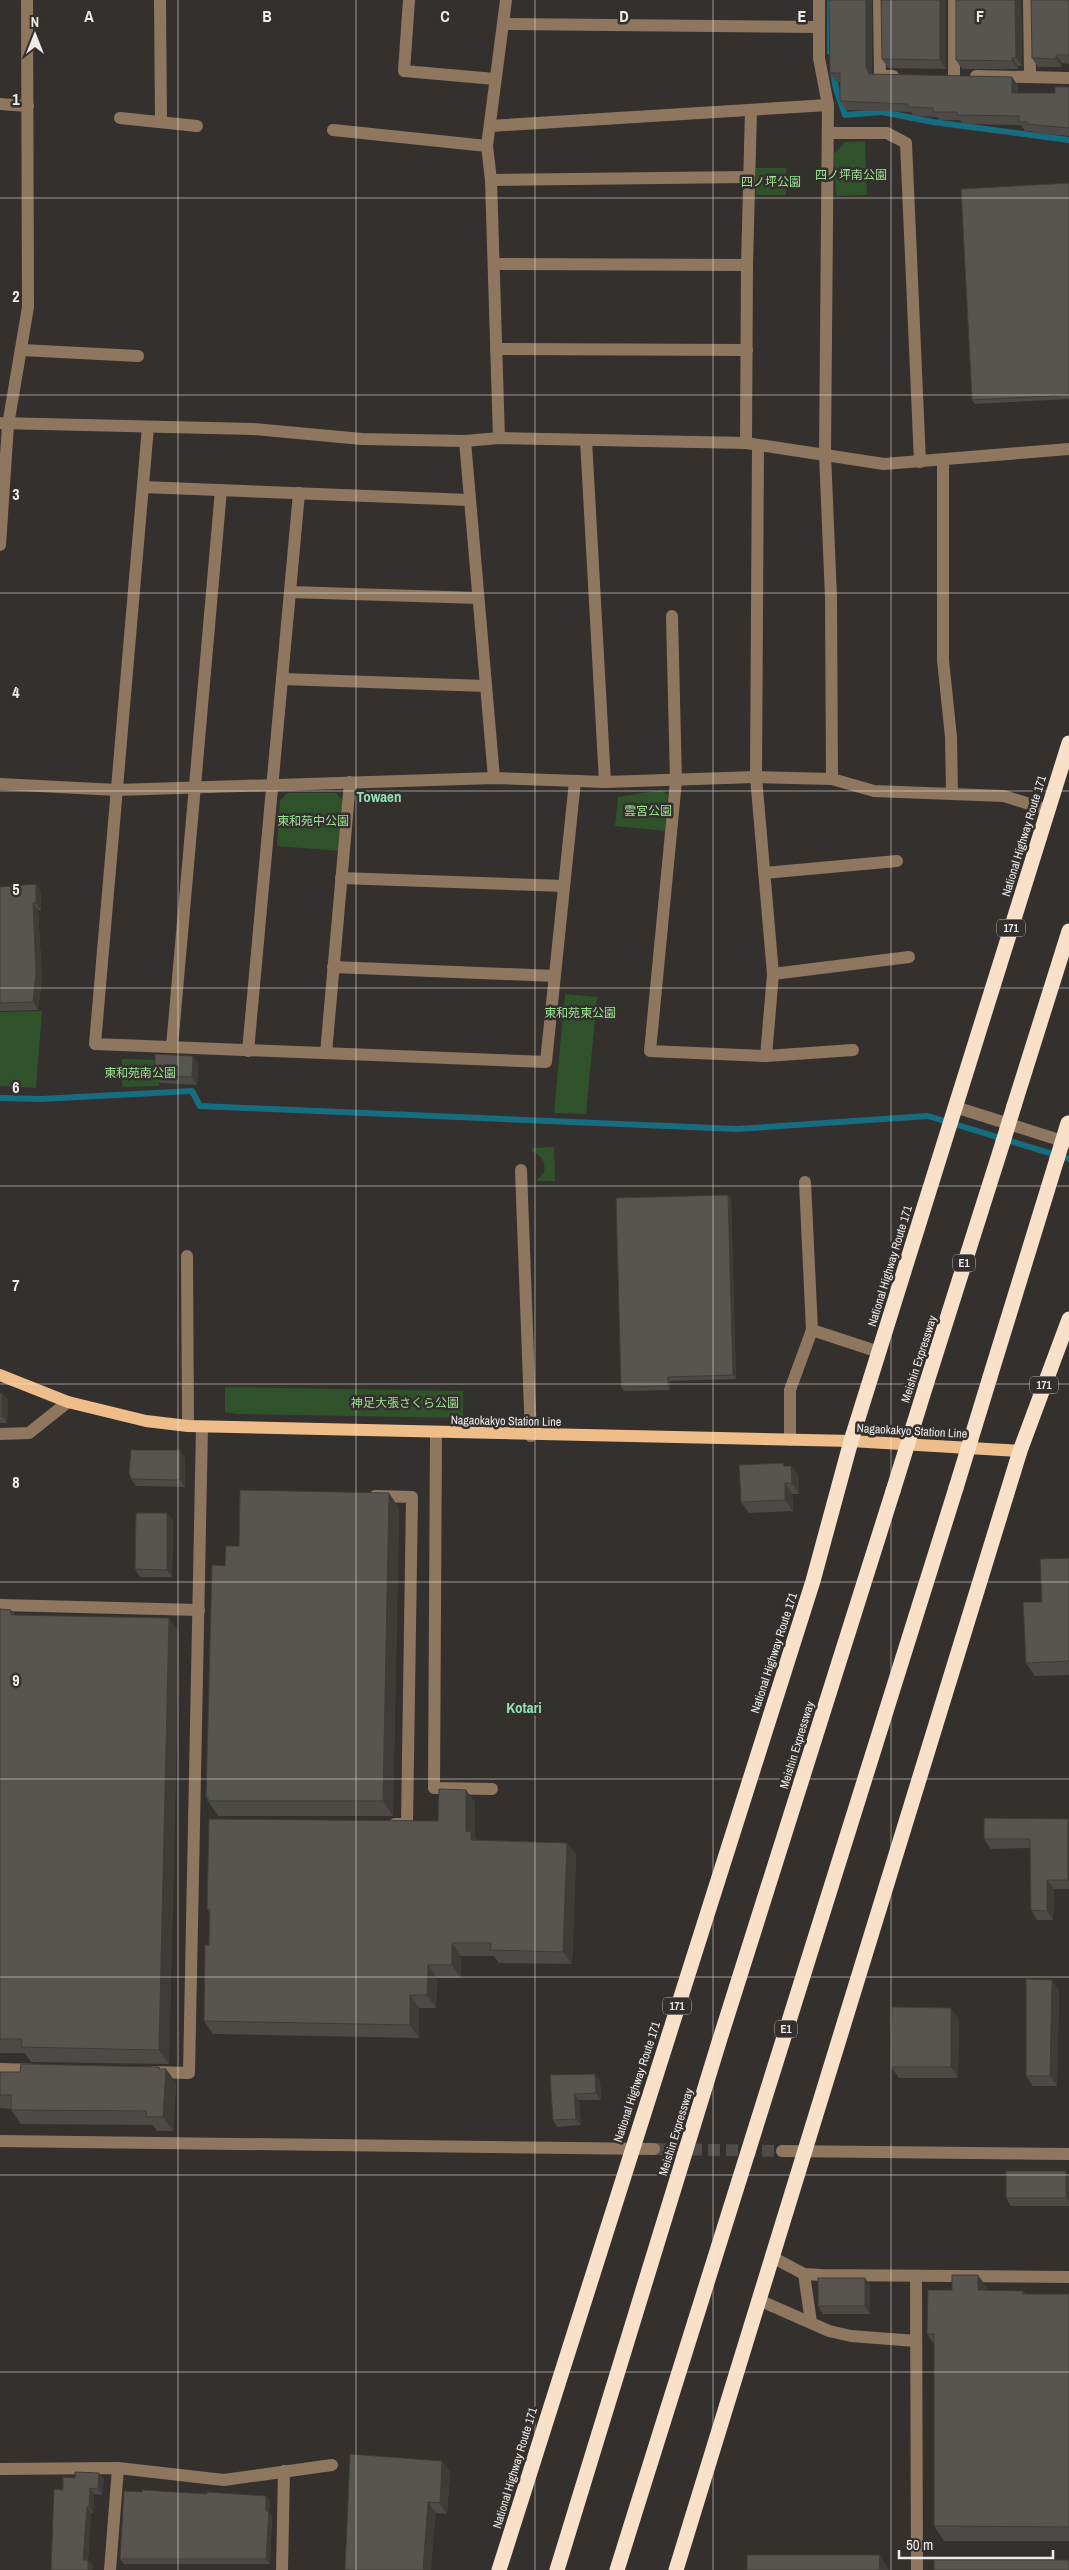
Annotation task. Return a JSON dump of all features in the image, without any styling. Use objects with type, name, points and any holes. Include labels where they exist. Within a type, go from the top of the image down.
[{"type":"highway","name":"National Highway Route 171","points":[[500,2570],[813,1581],[851,1441],[1069,743]]},
{"type":"highway","name":"Meishin Expressway","points":[[557,2570],[719,2042],[1069,931]]},
{"type":"highway","name":"E1","points":[[617,2570],[1069,1122]]},
{"type":"highway","name":"171","points":[[676,2570],[761,2301],[885,1885],[1020,1451],[1069,1319]]},
{"type":"main road","name":"Nagaokakyo Station Line","points":[[0,1375],[68,1402],[146,1421],[188,1426],[531,1436],[851,1441],[1020,1451]]},
{"type":"street","points":[[0,545],[4,424],[22,350],[28,307],[30,269],[27,0]]},
{"type":"street","points":[[160,0],[161,121]]},
{"type":"street","points":[[409,0],[404,71],[495,78]]},
{"type":"street","points":[[499,438],[491,180],[487,146],[506,0]]},
{"type":"street","points":[[819,0],[820,58],[828,105],[824,454],[831,597],[832,779]]},
{"type":"street","points":[[879,0],[880,76],[908,76]]},
{"type":"street","points":[[954,0],[949,76],[1069,78]]},
{"type":"street","points":[[1029,0],[1030,76]]},
{"type":"street","points":[[504,24],[818,27]]},
{"type":"street","points":[[0,104],[28,106]]},
{"type":"street","points":[[490,126],[828,105]]},
{"type":"street","points":[[751,110],[748,177],[747,350],[752,444],[756,777],[773,974],[766,1056]]},
{"type":"street","points":[[120,118],[197,126]]},
{"type":"street","points":[[333,130],[487,146]]},
{"type":"street","points":[[828,133],[887,132],[906,143],[920,462]]},
{"type":"street","points":[[491,180],[748,177]]},
{"type":"street","points":[[494,264],[747,265]]},
{"type":"street","points":[[496,349],[747,350]]},
{"type":"street","points":[[22,350],[138,356]]},
{"type":"street","points":[[4,424],[253,429],[362,439],[465,441],[499,438],[752,444],[884,464],[1069,449]]},
{"type":"street","points":[[148,427],[95,1044],[546,1062],[575,781]]},
{"type":"street","points":[[586,440],[605,782]]},
{"type":"street","points":[[465,441],[494,778]]},
{"type":"street","points":[[943,460],[943,660],[951,737],[952,793]]},
{"type":"street","points":[[142,487],[469,500]]},
{"type":"street","points":[[172,1047],[221,490]]},
{"type":"street","points":[[248,1051],[299,493]]},
{"type":"street","points":[[290,592],[478,598]]},
{"type":"street","points":[[672,616],[676,781],[650,1051],[766,1056],[853,1050]]},
{"type":"street","points":[[282,680],[486,686]]},
{"type":"street","points":[[0,784],[117,790],[195,786],[494,778],[605,782],[756,777],[832,779],[874,791],[1004,796],[1048,810]]},
{"type":"street","points":[[326,1053],[350,782]]},
{"type":"street","points":[[764,873],[897,861]]},
{"type":"street","points":[[341,878],[564,886]]},
{"type":"street","points":[[773,974],[909,957]]},
{"type":"street","points":[[333,968],[555,976]]},
{"type":"street","points":[[954,1110],[1069,1143]]},
{"type":"street","points":[[521,1170],[531,1436]]},
{"type":"street","points":[[790,1440],[790,1390],[812,1330],[804,1182]]},
{"type":"street","points":[[187,1256],[188,1426]]},
{"type":"street","points":[[812,1330],[879,1352]]},
{"type":"street","points":[[0,1434],[29,1433],[68,1402]]},
{"type":"street","points":[[139,2072],[189,2073],[199,1824],[199,1610],[202,1427]]},
{"type":"street","points":[[436,1433],[434,1788],[492,1789]]},
{"type":"street","points":[[366,1495],[412,1497],[407,1824],[378,1824]]},
{"type":"street","points":[[0,1605],[199,1610]]},
{"type":"street","points":[[0,2069],[50,2070]]},
{"type":"street","points":[[0,2141],[654,2149]]},
{"type":"street","points":[[782,2150],[1069,2154]]},
{"type":"street","points":[[774,2258],[804,2274],[1069,2277]]},
{"type":"street","points":[[804,2274],[811,2322]]},
{"type":"street","points":[[916,2276],[917,2570]]},
{"type":"street","points":[[761,2301],[829,2331],[851,2336],[916,2341]]},
{"type":"street","points":[[0,2469],[118,2468],[224,2480],[332,2464]]},
{"type":"street","points":[[110,2570],[118,2468]]},
{"type":"street","points":[[282,2570],[284,2471]]},
{"type":"green space","name":"四ノ坪南公園","points":[[865,141],[867,195],[836,196],[834,154],[845,142]]},
{"type":"green space","name":"四ノ坪公園","points":[[756,168],[786,168],[786,195],[756,195]]},
{"type":"green space","name":"雲宮公園","points":[[662,790],[668,795],[665,831],[615,826],[618,797]]},
{"type":"green space","name":"東和苑中公園","points":[[287,793],[336,793],[343,801],[339,851],[277,846],[280,801]]},
{"type":"green space","name":"東和苑東公園","points":[[565,994],[597,997],[586,1114],[554,1113]]},
{"type":"green space","points":[[42,1011],[36,1088],[0,1086],[0,1012]]},
{"type":"green space","name":"東和苑南公園","points":[[122,1059],[159,1060],[159,1086],[122,1087]]},
{"type":"green space","points":[[554,1147],[555,1181],[536,1181],[544,1173],[544,1166],[543,1160],[532,1151],[532,1148]]},
{"type":"green space","name":"神足大張さくら公園","points":[[225,1387],[463,1391],[463,1418],[237,1414],[225,1412]]},
{"type":"building","points":[[829,0],[866,0],[866,67],[869,74],[1012,77],[1012,93],[1055,93],[1055,87],[1069,87],[1069,128],[1027,124],[1027,122],[1019,122],[1019,116],[957,115],[957,112],[933,112],[933,108],[908,107],[908,104],[840,101],[840,73],[830,73]]},
{"type":"building","points":[[881,0],[940,0],[940,60],[882,59]]},
{"type":"building","points":[[956,0],[1015,0],[1016,58],[1012,58],[1012,61],[956,60]]},
{"type":"building","points":[[1031,0],[1069,0],[1069,55],[1056,55],[1056,59],[1032,58]]},
{"type":"building","points":[[1069,183],[1069,395],[972,400],[961,189]]},
{"type":"building","points":[[36,884],[36,903],[33,903],[36,972],[33,1002],[0,1003],[0,887]]},
{"type":"building","points":[[155,1054],[193,1056],[192,1077],[155,1076]]},
{"type":"building","points":[[728,1195],[733,1375],[668,1377],[668,1386],[621,1387],[616,1198]]},
{"type":"building","points":[[0,1393],[2,1393],[2,1416],[0,1416]]},
{"type":"building","points":[[131,1450],[180,1450],[180,1480],[131,1479],[129,1472]]},
{"type":"building","points":[[783,1463],[784,1466],[791,1466],[792,1483],[785,1483],[785,1500],[741,1502],[739,1465]]},
{"type":"building","points":[[240,1490],[389,1493],[383,1801],[208,1801],[208,1797],[206,1797],[212,1565],[225,1566],[226,1546],[239,1546]]},
{"type":"building","points":[[136,1513],[167,1513],[167,1570],[135,1569]]},
{"type":"building","points":[[1069,1558],[1069,1661],[1026,1663],[1023,1602],[1042,1602],[1040,1559]]},
{"type":"building","points":[[0,1609],[11,1610],[11,1615],[169,1618],[159,2050],[21,2047],[22,2039],[0,2039]]},
{"type":"building","points":[[439,1789],[466,1790],[466,1831],[471,1832],[471,1840],[567,1843],[563,1952],[490,1950],[491,1943],[452,1943],[452,1965],[428,1965],[427,1995],[410,1995],[410,2025],[204,2021],[205,1945],[209,1945],[210,1909],[207,1909],[209,1819],[438,1821]]},
{"type":"building","points":[[984,1818],[1068,1819],[1068,1880],[1047,1880],[1047,1911],[1031,1910],[1030,1839],[984,1839]]},
{"type":"building","points":[[1026,1979],[1052,1980],[1050,2076],[1026,2076]]},
{"type":"building","points":[[892,2007],[951,2008],[951,2067],[891,2067]]},
{"type":"building","points":[[21,2064],[159,2067],[159,2069],[166,2069],[163,2117],[147,2117],[146,2111],[11,2110],[11,2095],[0,2095],[0,2072],[20,2072]]},
{"type":"building","points":[[595,2074],[596,2093],[574,2094],[576,2119],[553,2120],[550,2075]]},
{"type":"building","points":[[1006,2171],[1066,2171],[1066,2198],[1006,2198]]},
{"type":"building","points":[[952,2275],[978,2275],[978,2290],[1023,2291],[1023,2294],[1069,2294],[1069,2527],[934,2526],[934,2334],[927,2334],[928,2290],[952,2290]]},
{"type":"building","points":[[818,2278],[865,2278],[865,2306],[818,2306]]},
{"type":"building","points":[[350,2454],[442,2461],[440,2503],[428,2502],[423,2570],[345,2570]]},
{"type":"building","points":[[75,2472],[99,2473],[98,2489],[90,2488],[89,2507],[87,2507],[83,2560],[88,2560],[88,2570],[51,2570],[54,2489],[63,2490],[63,2477],[75,2478]]},
{"type":"building","points":[[143,2490],[266,2496],[266,2511],[269,2511],[266,2559],[120,2559],[124,2491],[142,2492]]},
{"type":"building","points":[[747,2555],[880,2555],[879,2570],[747,2570]]},
{"type":"building","points":[[934,2560],[1069,2560],[1069,2570],[934,2570]]},
{"type":"waterway","points":[[830,0],[830,52]]},
{"type":"waterway","points":[[833,72],[836,89],[845,115],[882,112],[933,122],[1069,140]]},
{"type":"waterway","points":[[0,1098],[41,1099],[192,1091],[200,1106],[737,1129],[928,1116],[1069,1159]]},
{"type":"tunnel","points":[[654,2149],[782,2151]]},
{"type":"district","name":"Towaen","points":[[379,796]]},
{"type":"district","name":"Kotari","points":[[524,1707]]}]
